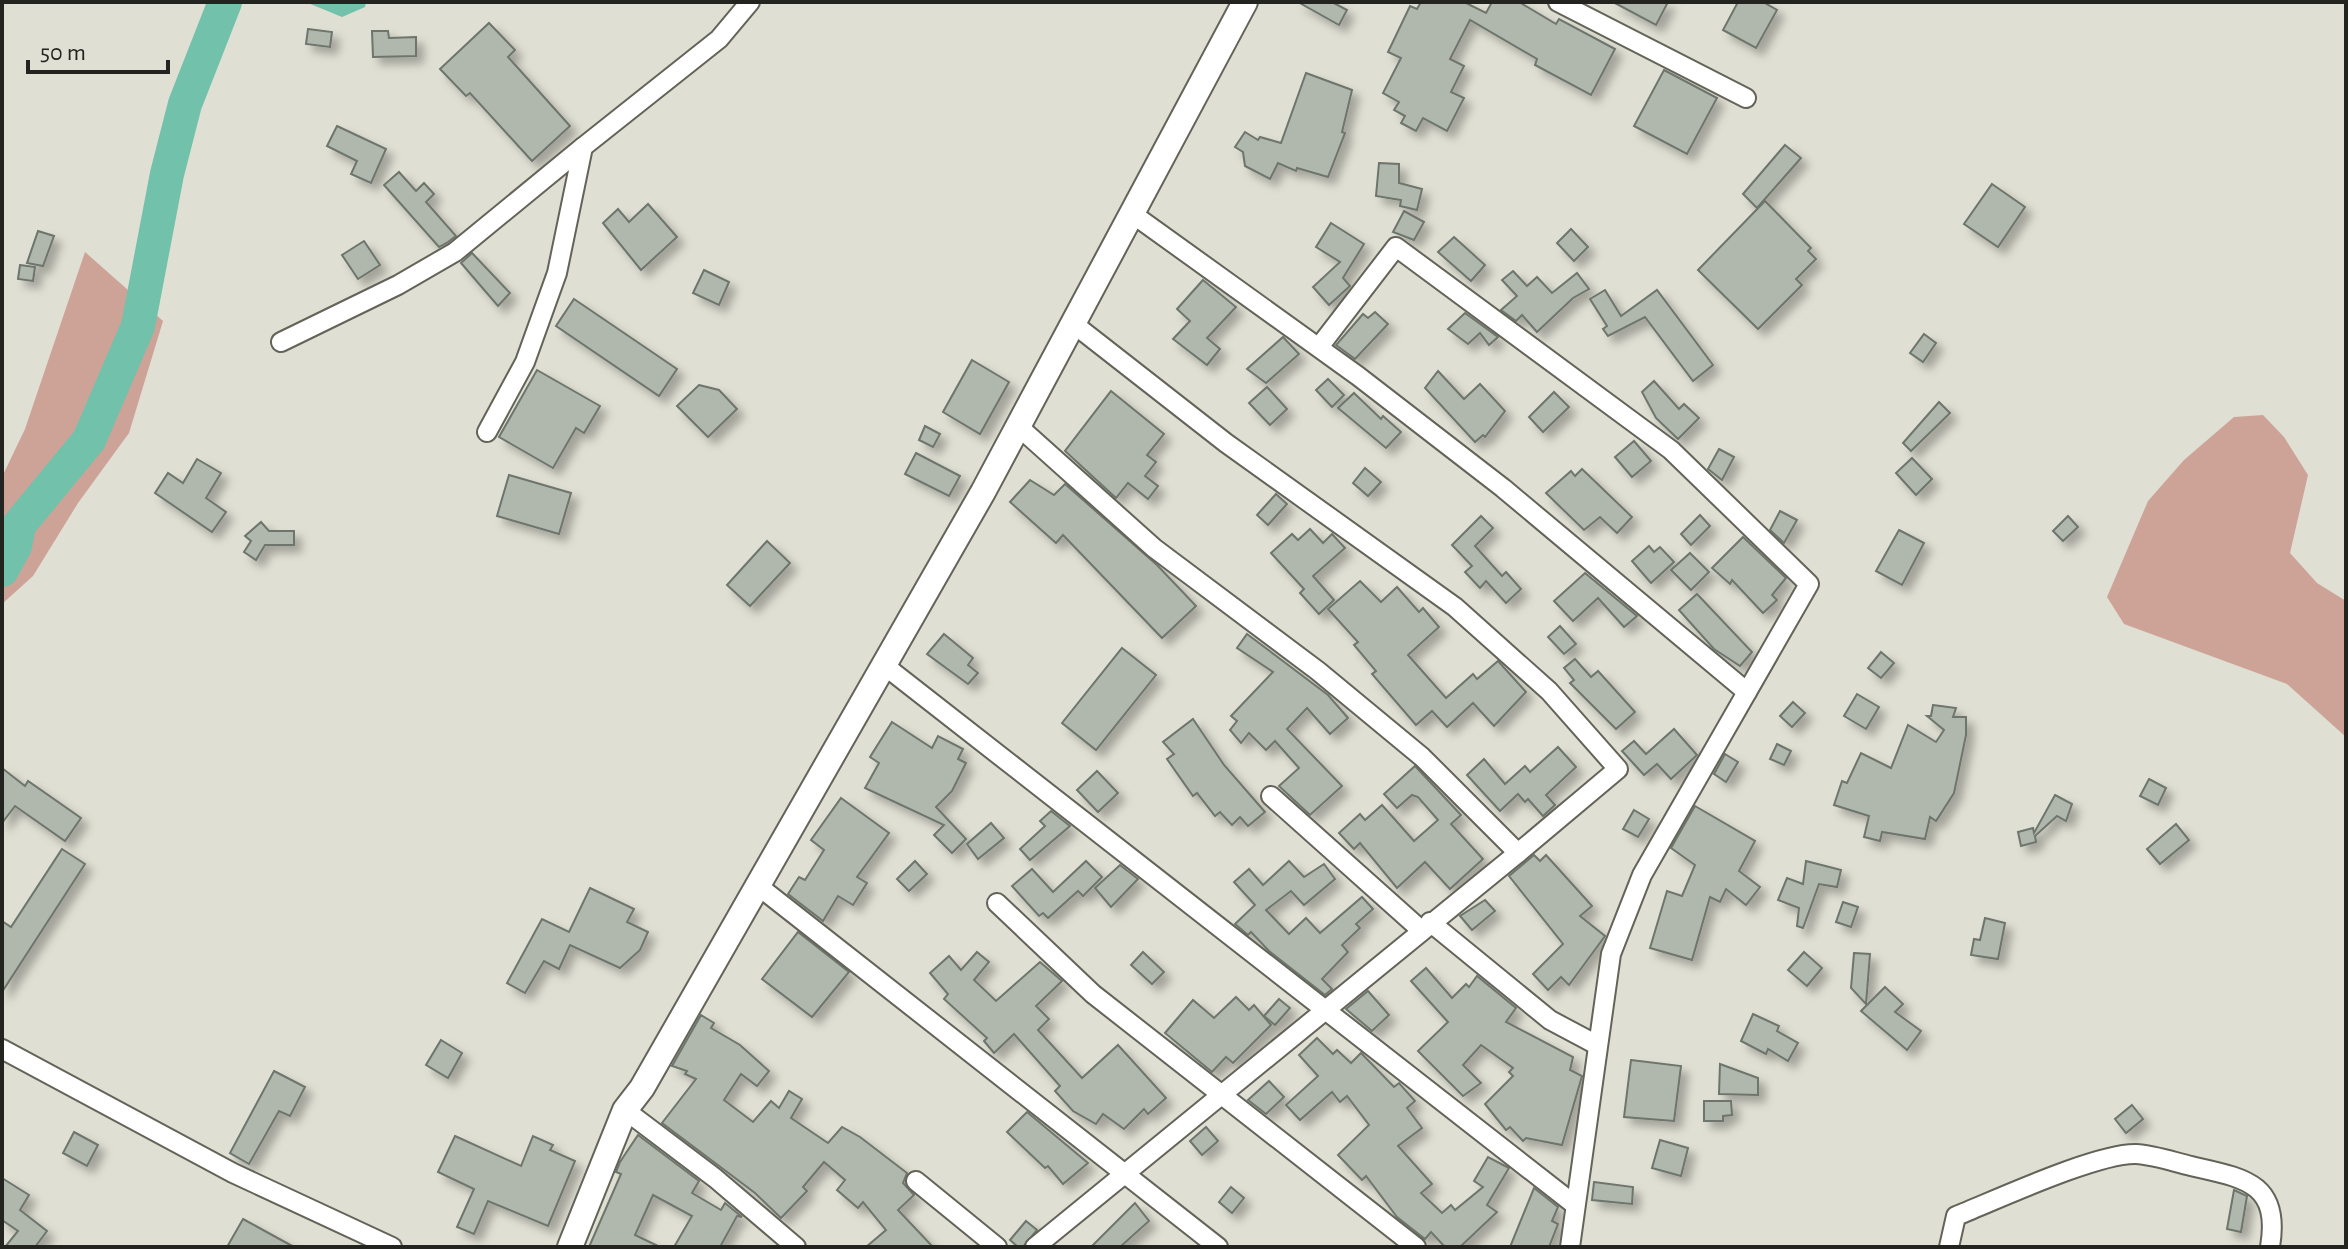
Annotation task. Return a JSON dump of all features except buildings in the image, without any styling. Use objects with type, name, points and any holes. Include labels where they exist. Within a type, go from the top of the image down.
[{"type":"street","points":[[281,342],[398,285],[455,252],[719,39],[750,2]]},
{"type":"street","points":[[570,1247],[625,1110],[642,1088],[1019,427],[1245,2]]},
{"type":"street","points":[[1558,2],[1746,98]]},
{"type":"street","points":[[487,432],[525,362],[557,273],[583,147]]},
{"type":"street","points":[[1134,215],[1319,347],[1515,498],[1747,692]]},
{"type":"street","points":[[1319,347],[1396,247],[1671,450],[1809,584],[1642,875],[1611,954],[1570,1247]]},
{"type":"street","points":[[1035,1247],[1618,769],[1549,691],[1455,607],[1226,443],[1075,325]]},
{"type":"street","points":[[1019,427],[1154,548],[1318,671],[1422,757],[1518,853]]},
{"type":"street","points":[[885,666],[1575,1205]]},
{"type":"street","points":[[1271,796],[1425,926],[1550,1020],[1597,1045]]},
{"type":"street","points":[[757,885],[1218,1247]]},
{"type":"street","points":[[997,903],[1093,994],[1416,1247]]},
{"type":"street","points":[[2,1049],[233,1173],[392,1247]]},
{"type":"street","points":[[625,1110],[715,1178],[796,1247]]},
{"type":"street","points":[[1949,1247],[1956,1216],[2084,1166],[2135,1154],[2246,1178],[2264,1194],[2275,1220],[2270,1247]]},
{"type":"street","points":[[916,1181],[997,1247]]},
{"type":"shaded area","points":[[85,252],[163,321],[129,433],[78,503],[33,576],[2,604],[2,477],[25,429]]},
{"type":"shaded area","points":[[2263,415],[2284,437],[2308,475],[2290,553],[2317,583],[2346,601],[2346,737],[2287,684],[2124,624],[2107,597],[2148,501],[2184,460],[2234,417]]},
{"type":"water","points":[[366,2],[365,7],[342,17],[308,3]]},
{"type":"waterway","points":[[2,570],[15,546],[19,525],[89,440],[138,326],[167,174],[185,104],[225,2]]}]
